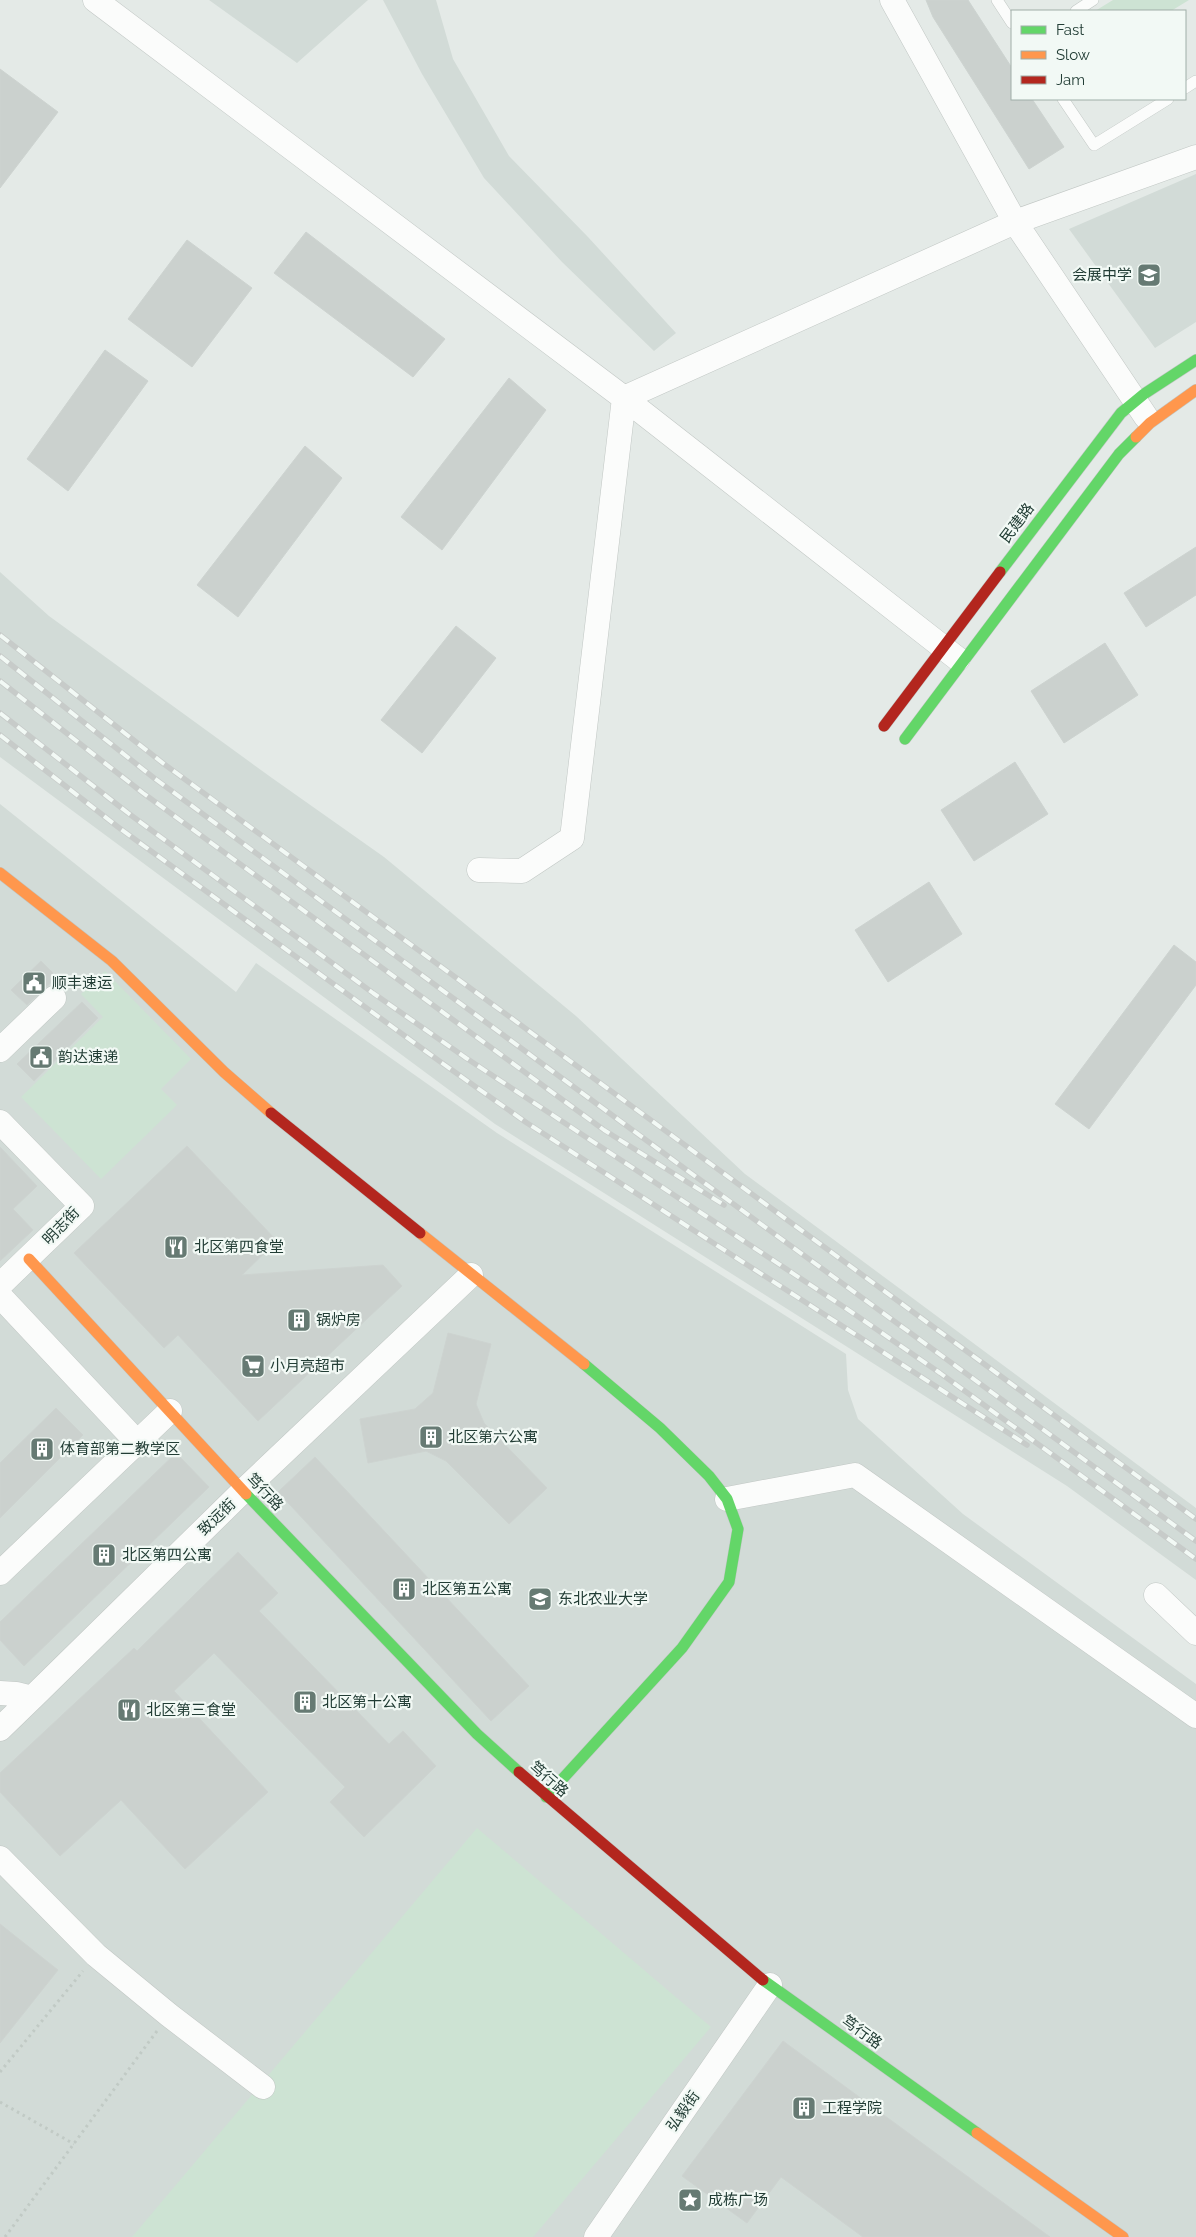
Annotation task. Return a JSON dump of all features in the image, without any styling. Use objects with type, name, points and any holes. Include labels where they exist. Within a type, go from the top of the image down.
[{"type":"street","points":[[95,0],[624,398],[963,663]]},
{"type":"street","points":[[892,0],[1015,222],[1150,423]]},
{"type":"street","points":[[624,398],[1015,222],[1196,156]]},
{"type":"street","name":"民建路","points":[[884,726],[1121,413],[1196,360]]},
{"type":"street","points":[[905,739],[1120,454],[1150,423],[1196,390]]},
{"type":"street","points":[[479,870],[522,871],[572,838],[624,398]]},
{"type":"street","points":[[0,873],[112,961],[224,1072],[285,1125],[603,1380],[660,1428],[709,1476],[727,1499],[738,1529],[729,1582],[682,1648],[546,1797]]},
{"type":"street","points":[[0,1050],[54,998]]},
{"type":"street","name":"明志街","points":[[0,1122],[82,1206],[0,1286]]},
{"type":"street","name":"笃行路","points":[[28,1260],[243,1490],[477,1734],[546,1797],[770,1985],[1123,2237]]},
{"type":"street","name":"致远街","points":[[0,1729],[243,1490],[471,1275]]},
{"type":"street","points":[[0,1296],[136,1441]]},
{"type":"street","points":[[0,1573],[136,1441],[170,1411]]},
{"type":"street","points":[[727,1499],[855,1475],[1196,1716]]},
{"type":"street","points":[[1156,1595],[1196,1633]]},
{"type":"street","points":[[0,1694],[16,1694],[32,1698]]},
{"type":"street","points":[[0,1858],[96,1955],[263,2087]]},
{"type":"street","name":"弘毅街","points":[[596,2237],[770,1985]]},
{"type":"lane","points":[[997,0],[1011,21]]},
{"type":"lane","points":[[1078,10],[1093,0]]},
{"type":"lane","points":[[1064,100],[1094,145],[1166,100]]},
{"type":"path","points":[[54,998],[112,961]]},
{"type":"path","points":[[0,2072],[96,1955]]},
{"type":"path","points":[[5,2237],[170,2015]]},
{"type":"path","points":[[0,2102],[74,2144]]},
{"type":"shaded area","points":[[209,0],[368,0],[297,63]]},
{"type":"shaded area","points":[[383,0],[436,0],[453,59],[509,156],[588,237],[676,333],[654,351],[562,262],[484,178],[422,74]]},
{"type":"shaded area","name":"会展中学","points":[[1196,174],[1196,322],[1155,348],[1069,229]]},
{"type":"shaded area","points":[[0,572],[49,616],[384,857],[576,1016],[745,1174],[1196,1508],[1196,1580],[1067,1486],[495,1124],[0,757]]},
{"type":"shaded area","name":"东北农业大学","points":[[0,804],[236,992],[256,963],[497,1133],[846,1354],[848,1390],[858,1419],[963,1514],[1196,1684],[1196,2237],[0,2237]]},
{"type":"green space","points":[[1113,0],[1189,0],[1173,10],[1097,10]]},
{"type":"green space","points":[[105,971],[191,1059],[161,1089],[177,1105],[101,1179],[21,1097],[103,1017],[81,994]]},
{"type":"green space","points":[[477,1828],[711,2027],[533,2237],[132,2237]]},
{"type":"building","points":[[926,0],[968,0],[1011,66],[1011,100],[1033,100],[1064,147],[1029,169],[933,17]]},
{"type":"building","points":[[0,69],[58,112],[0,188]]},
{"type":"building","points":[[306,232],[445,339],[413,377],[274,273]]},
{"type":"building","points":[[187,240],[252,288],[192,367],[128,319]]},
{"type":"building","points":[[105,350],[148,381],[68,491],[27,459]]},
{"type":"building","points":[[509,378],[546,410],[442,550],[401,517]]},
{"type":"building","points":[[305,446],[342,478],[238,617],[197,585]]},
{"type":"building","points":[[1196,547],[1196,595],[1146,627],[1124,593]]},
{"type":"building","points":[[456,626],[496,658],[422,753],[381,720]]},
{"type":"building","points":[[1105,643],[1138,695],[1064,743],[1031,691]]},
{"type":"building","points":[[1015,762],[1048,814],[974,861],[941,810]]},
{"type":"building","points":[[929,882],[962,934],[888,982],[855,930]]},
{"type":"building","points":[[1174,945],[1196,962],[1196,985],[1089,1129],[1055,1104]]},
{"type":"building","name":"顺丰速运","points":[[41,961],[57,977],[27,1005],[11,990]]},
{"type":"building","points":[[82,1002],[98,1018],[34,1081],[17,1064]]},
{"type":"building","points":[[187,1146],[277,1241],[242,1275],[383,1265],[402,1286],[258,1421],[178,1335],[164,1348],[74,1253]]},
{"type":"building","points":[[0,1147],[37,1186],[13,1209],[33,1230],[0,1261]]},
{"type":"building","name":"北区第六公寓","points":[[448,1333],[491,1344],[476,1404],[484,1423],[547,1488],[509,1524],[446,1461],[426,1451],[368,1463],[360,1419],[415,1409],[433,1393]]},
{"type":"building","name":"体育部第二教学区","points":[[56,1408],[83,1435],[0,1518],[0,1463]]},
{"type":"building","name":"北区第四公寓","points":[[176,1453],[209,1487],[24,1666],[0,1640],[0,1622]]},
{"type":"building","name":"北区第五公寓","points":[[315,1457],[529,1686],[491,1721],[278,1492]]},
{"type":"building","points":[[238,1552],[278,1593],[259,1611],[389,1744],[403,1731],[436,1766],[364,1837],[330,1802],[345,1787],[214,1653],[174,1691],[268,1792],[185,1869],[121,1800],[60,1856],[0,1792],[0,1773],[134,1648],[137,1651]]},
{"type":"building","points":[[0,1924],[58,1970],[0,2043]]},
{"type":"building","name":"工程学院","points":[[783,2041],[1050,2237],[863,2237],[781,2177],[747,2223],[682,2176]]},
{"type":"railway","points":[[0,635],[164,764],[1196,1519]]},
{"type":"railway","points":[[0,656],[154,778],[684,1168],[1196,1541]]},
{"type":"railway","points":[[0,681],[143,793],[604,1130],[724,1205]]},
{"type":"railway","points":[[0,713],[128,813],[373,993],[466,1058],[847,1309],[940,1373],[1196,1559]]},
{"type":"railway","points":[[0,735],[118,827],[527,1123],[1027,1445]]},
{"type":"traffic: fast","points":[[1000,572],[1121,413],[1144,394],[1196,360]]},
{"type":"traffic: fast","points":[[905,739],[1119,454],[1136,437]]},
{"type":"traffic: fast","points":[[546,1797],[682,1648],[729,1582],[738,1529],[727,1499],[709,1476],[660,1428],[584,1364]]},
{"type":"traffic: fast","points":[[246,1494],[477,1734],[519,1772]]},
{"type":"traffic: fast","points":[[763,1980],[977,2133]]},
{"type":"traffic: slow","points":[[1136,437],[1150,423],[1196,390]]},
{"type":"traffic: slow","points":[[0,873],[112,961],[224,1072],[271,1113]]},
{"type":"traffic: slow","points":[[420,1233],[584,1364]]},
{"type":"traffic: slow","points":[[29,1259],[246,1494]]},
{"type":"traffic: slow","points":[[977,2133],[1123,2237]]},
{"type":"traffic: jam","points":[[884,726],[1000,572]]},
{"type":"traffic: jam","points":[[271,1113],[420,1233]]},
{"type":"traffic: jam","points":[[519,1772],[763,1980]]},
{"type":"place","name":"会展中学","points":[[1149,275]]},
{"type":"place","name":"顺丰速运","points":[[34,983]]},
{"type":"place","name":"韵达速递","points":[[41,1057]]},
{"type":"place","name":"北区第四食堂","points":[[176,1247]]},
{"type":"place","name":"锅炉房","points":[[299,1320]]},
{"type":"place","name":"小月亮超市","points":[[253,1366]]},
{"type":"place","name":"北区第六公寓","points":[[431,1437]]},
{"type":"place","name":"体育部第二教学区","points":[[42,1449]]},
{"type":"place","name":"北区第四公寓","points":[[104,1555]]},
{"type":"place","name":"北区第五公寓","points":[[404,1589]]},
{"type":"place","name":"东北农业大学","points":[[540,1599]]},
{"type":"place","name":"北区第十公寓","points":[[305,1702]]},
{"type":"place","name":"北区第三食堂","points":[[129,1710]]},
{"type":"place","name":"工程学院","points":[[804,2108]]},
{"type":"place","name":"成栋广场","points":[[690,2200]]}]
